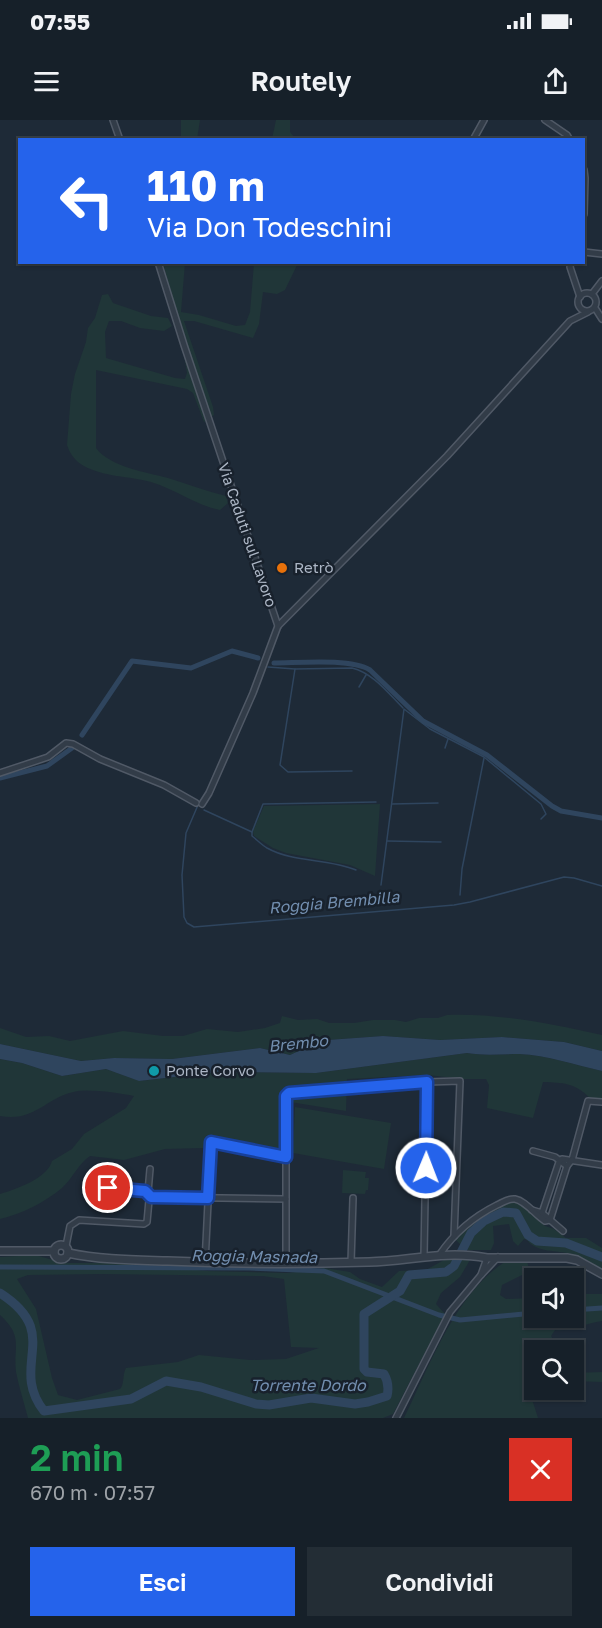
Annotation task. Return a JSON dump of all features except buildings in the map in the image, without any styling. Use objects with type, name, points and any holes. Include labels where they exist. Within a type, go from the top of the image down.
[{"type":"street","points":[[114,120],[119,138]]},
{"type":"street","points":[[474,138],[484,120]]},
{"type":"street","points":[[545,120],[569,138]]},
{"type":"street","points":[[585,252],[602,254]]},
{"type":"street","name":"Via Caduti sul Lavoro","points":[[159,264],[278,626],[447,456],[570,321],[595,308]]},
{"type":"street","points":[[571,264],[580,297],[578,305],[582,310],[588,312]]},
{"type":"street","points":[[592,294],[602,281]]},
{"type":"street","points":[[580,297],[584,293],[592,294],[596,299],[595,308],[602,319]]},
{"type":"street","points":[[0,773],[48,758],[66,743],[73,744],[100,759],[164,785],[199,803],[209,793],[253,693],[278,626]]},
{"type":"street","points":[[286,1264],[286,1096],[289,1093],[460,1081],[454,1236]]},
{"type":"street","points":[[424,1256],[427,1082]]},
{"type":"street","points":[[550,1220],[567,1166],[572,1160],[588,1101],[602,1102]]},
{"type":"street","points":[[205,1263],[211,1142],[286,1157]]},
{"type":"street","points":[[533,1151],[555,1157],[567,1166]]},
{"type":"street","points":[[542,1213],[559,1162],[566,1159],[602,1165]]},
{"type":"street","points":[[54,1251],[54,1255],[60,1259],[63,1258],[67,1250],[70,1226],[79,1220],[147,1222],[150,1169]]},
{"type":"street","points":[[108,1188],[150,1195],[286,1199]]},
{"type":"street","points":[[351,1262],[353,1198]]},
{"type":"street","points":[[440,1254],[470,1220],[510,1199],[517,1199],[545,1221],[550,1220]]},
{"type":"street","points":[[530,1209],[542,1213],[563,1231]]},
{"type":"street","points":[[54,1251],[58,1245],[67,1250],[109,1259],[205,1263],[371,1262],[440,1254],[487,1258],[567,1258],[577,1260],[602,1274]]},
{"type":"street","points":[[0,1251],[54,1251]]},
{"type":"street","points":[[396,1418],[450,1312],[498,1257]]},
{"type":"street","points":[[481,1275],[487,1258]]},
{"type":"green space","points":[[181,120],[200,120],[197,138],[181,138]]},
{"type":"green space","points":[[276,120],[290,120],[290,132],[295,138],[272,138]]},
{"type":"green space","points":[[163,264],[185,264],[181,312],[236,326],[245,325],[250,312],[254,264],[298,264],[285,290],[277,294],[263,292],[259,324],[253,338],[194,321],[184,321],[213,407],[214,415],[204,422],[193,393],[187,389],[96,370],[96,448],[110,460],[119,464],[226,496],[228,503],[220,510],[151,482],[92,470],[75,460],[67,445],[75,374],[86,342],[88,328],[95,318],[102,295],[108,294],[113,303],[151,316],[168,318],[172,326],[164,331],[140,328],[121,321],[109,321],[105,332],[106,358],[185,379],[187,373],[178,319]]},
{"type":"green space","points":[[380,804],[375,876],[350,865],[286,853],[254,836],[253,831],[264,806]]},
{"type":"green space","points":[[447,1015],[486,1016],[544,1023],[602,1035],[602,1051],[564,1042],[502,1037],[440,1040],[383,1036],[314,1041],[290,1055],[260,1048],[172,1059],[114,1058],[81,1061],[0,1044],[0,1028],[26,1037],[49,1036],[70,1041],[123,1031],[163,1036],[183,1036],[207,1029],[238,1032],[280,1023],[282,1016],[298,1020],[317,1019],[329,1023],[354,1023],[373,1020],[406,1022]]},
{"type":"green space","points":[[467,1053],[529,1055],[602,1071],[602,1099],[590,1098],[568,1084],[543,1082],[533,1118],[487,1108],[489,1085],[486,1079],[428,1075],[347,1079],[346,1111],[290,1102],[280,1107],[281,1152],[210,1137],[203,1148],[165,1149],[124,1160],[90,1156],[66,1184],[41,1203],[0,1219],[0,1194],[38,1178],[52,1161],[72,1149],[84,1134],[126,1108],[134,1096],[78,1091],[58,1098],[23,1116],[0,1116],[0,1059],[22,1063],[62,1076],[106,1069],[140,1081],[218,1072],[316,1073]]},
{"type":"green space","points":[[295,1107],[391,1123],[384,1169],[293,1153]]},
{"type":"green space","points":[[343,1170],[366,1172],[365,1178],[369,1178],[368,1190],[365,1194],[342,1193]]},
{"type":"green space","points":[[504,1203],[519,1203],[528,1208],[545,1226],[554,1229],[566,1238],[586,1238],[602,1248],[602,1269],[572,1254],[536,1247],[524,1239],[518,1246],[513,1241],[509,1224],[493,1226],[494,1243],[491,1250],[466,1250],[456,1240],[474,1220]]},
{"type":"green space","points":[[35,1255],[64,1263],[122,1263],[208,1271],[288,1273],[325,1268],[350,1272],[360,1279],[382,1287],[399,1271],[426,1270],[444,1260],[470,1260],[460,1277],[441,1293],[436,1304],[445,1314],[393,1414],[383,1418],[28,1418],[16,1372],[15,1336],[0,1315],[0,1257]],"holes":[[[101,1274],[263,1276],[284,1279],[291,1347],[319,1348],[286,1359],[250,1360],[199,1355],[178,1362],[126,1368],[120,1389],[77,1400],[58,1395],[36,1309],[17,1279],[28,1275]]]},
{"type":"green space","points":[[506,1261],[527,1262],[529,1268],[524,1268],[524,1274],[502,1285],[500,1295],[506,1299],[524,1298],[524,1328],[574,1328],[555,1330],[551,1336],[553,1340],[524,1340],[524,1400],[532,1400],[538,1418],[404,1418],[434,1354],[458,1311],[488,1275]]},
{"type":"green space","points":[[584,1294],[602,1294],[602,1321],[584,1325]]},
{"type":"green space","points":[[602,1372],[602,1382],[584,1381],[584,1373]]},
{"type":"water","points":[[383,1036],[440,1040],[502,1037],[564,1042],[602,1051],[602,1071],[529,1055],[467,1053],[316,1073],[218,1072],[139,1081],[106,1069],[62,1076],[22,1063],[0,1059],[0,1044],[81,1061],[114,1058],[172,1059],[260,1048],[290,1055],[314,1041]]},
{"type":"waterway","name":"Roggia Brembilla","points":[[82,735],[132,661],[191,668],[232,651],[258,658]]},
{"type":"waterway","name":"Roggia Brembilla","points":[[274,663],[337,663],[361,666],[370,670],[423,721],[487,755],[552,806],[561,811],[602,818]]},
{"type":"waterway","points":[[268,667],[352,668],[367,674],[403,708]]},
{"type":"waterway","points":[[295,669],[280,765],[288,772],[352,771]]},
{"type":"waterway","points":[[359,687],[366,675]]},
{"type":"waterway","points":[[381,885],[404,709],[430,729],[484,757],[541,804],[546,814],[541,819]]},
{"type":"waterway","points":[[445,748],[448,739]]},
{"type":"waterway","name":"Roggia Brembilla","points":[[0,778],[47,766],[72,748]]},
{"type":"waterway","points":[[460,895],[462,869],[484,758]]},
{"type":"waterway","points":[[204,810],[252,832],[263,804],[376,802]]},
{"type":"waterway","points":[[392,804],[438,803]]},
{"type":"waterway","name":"Roggia Brembilla","points":[[198,805],[186,833],[182,875],[184,917],[187,923],[194,927],[454,905],[564,877],[602,886]]},
{"type":"waterway","points":[[252,832],[252,836],[261,844],[277,853],[356,870]]},
{"type":"waterway","points":[[387,841],[441,842]]},
{"type":"waterway","name":"Torrente Dordo","points":[[0,1293],[19,1308],[29,1322],[33,1336],[31,1379],[34,1394],[44,1411],[131,1399],[166,1381],[201,1387],[256,1404],[269,1405],[311,1398],[355,1404],[387,1396],[388,1390],[384,1374],[367,1372],[364,1369],[364,1314],[400,1291],[409,1275],[446,1272],[454,1266],[471,1233],[484,1221],[503,1212],[516,1213],[528,1235],[537,1241],[566,1243],[602,1257]]},
{"type":"waterway","name":"Roggia Masnada","points":[[0,1267],[249,1268],[324,1271],[439,1315],[460,1320],[524,1314]]},
{"type":"waterway","name":"Roggia Masnada","points":[[584,1309],[602,1308]]},
{"type":"place","name":"Retrò","points":[[282,568]]},
{"type":"place","name":"Ponte Corvo","points":[[154,1071]]},
{"type":"route","points":[[108,1188],[145,1191],[151,1197],[208,1198],[211,1142],[286,1157],[286,1096],[289,1093],[395,1083],[427,1082],[426,1168]]},
{"type":"water label","name":"Brembo","points":[[298,1043]]}]
